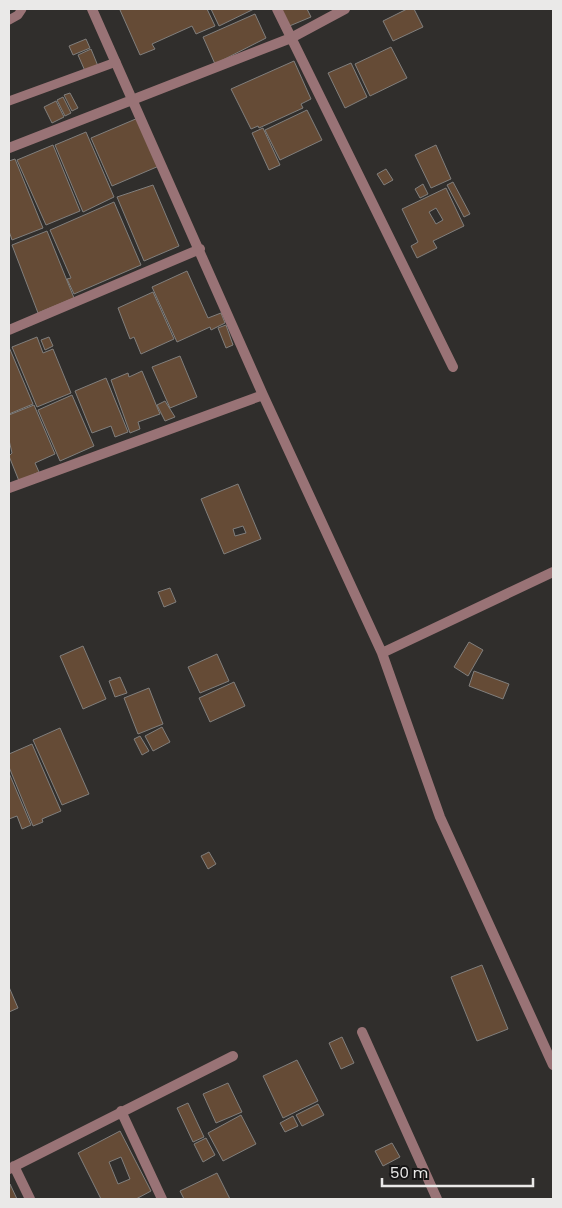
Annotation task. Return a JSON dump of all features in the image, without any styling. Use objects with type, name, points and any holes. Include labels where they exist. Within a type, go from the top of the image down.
[{"type":"street","points":[[92,9],[200,249],[263,395],[382,653],[440,818],[553,1064]]},
{"type":"street","points":[[277,9],[453,367]]},
{"type":"street","points":[[9,148],[291,38],[345,9]]},
{"type":"street","points":[[9,330],[200,249]]},
{"type":"street","points":[[9,488],[263,395]]},
{"type":"street","points":[[382,653],[553,572]]},
{"type":"street","points":[[362,1032],[437,1199]]},
{"type":"street","points":[[30,1199],[12,1167],[233,1056]]},
{"type":"street","points":[[121,1111],[162,1199]]},
{"type":"lane","points":[[9,20],[18,15],[22,9]]},
{"type":"lane","points":[[9,101],[116,62]]},
{"type":"building","points":[[207,9],[215,26],[196,34],[192,26],[152,44],[155,49],[140,55],[120,10]]},
{"type":"building","points":[[211,9],[254,9],[219,26]]},
{"type":"building","points":[[279,9],[307,9],[311,17],[287,27]]},
{"type":"building","points":[[407,9],[414,9],[423,27],[393,41],[383,21]]},
{"type":"building","points":[[255,14],[266,38],[215,64],[203,37]]},
{"type":"building","points":[[86,39],[90,48],[73,55],[69,46]]},
{"type":"building","points":[[391,47],[407,78],[370,96],[355,64]]},
{"type":"building","points":[[91,49],[98,66],[85,71],[78,55]]},
{"type":"building","points":[[294,61],[311,99],[301,104],[303,108],[259,128],[258,126],[251,129],[231,89]]},
{"type":"building","points":[[351,63],[367,97],[345,108],[328,73]]},
{"type":"building","points":[[70,93],[78,108],[72,111],[64,95]]},
{"type":"building","points":[[63,97],[71,113],[65,116],[57,100]]},
{"type":"building","points":[[56,101],[64,117],[52,123],[44,107]]},
{"type":"building","points":[[307,110],[322,140],[280,160],[265,130]]},
{"type":"building","points":[[138,118],[159,166],[112,186],[91,138]]},
{"type":"building","points":[[263,128],[280,165],[269,170],[252,133]]},
{"type":"building","points":[[86,132],[114,197],[83,212],[55,145]]},
{"type":"building","points":[[53,145],[80,211],[46,225],[17,160]]},
{"type":"building","points":[[436,145],[451,179],[431,188],[415,155]]},
{"type":"building","points":[[15,159],[43,228],[12,240],[9,231],[9,161]]},
{"type":"building","points":[[386,169],[393,180],[384,185],[377,174]]},
{"type":"building","points":[[453,182],[470,214],[464,217],[447,185]]},
{"type":"building","points":[[423,184],[428,194],[420,198],[415,189]]},
{"type":"building","points":[[153,185],[179,246],[144,261],[117,197]]},
{"type":"building","points":[[446,188],[464,226],[433,241],[437,248],[417,258],[411,246],[418,242],[402,209]],"holes":[[[436,208],[443,220],[436,224],[429,212]]]},
{"type":"building","points":[[114,202],[141,265],[74,294],[67,279],[71,278],[50,230]]},
{"type":"building","points":[[47,231],[74,298],[38,313],[12,245]]},
{"type":"building","points":[[187,271],[208,318],[221,313],[225,323],[211,330],[210,327],[177,342],[152,287]]},
{"type":"building","points":[[153,292],[174,339],[141,354],[134,337],[130,339],[118,308]]},
{"type":"building","points":[[226,325],[233,345],[226,348],[218,328]]},
{"type":"building","points":[[37,337],[43,353],[53,349],[71,393],[37,407],[12,347]]},
{"type":"building","points":[[49,337],[53,346],[45,350],[41,340]]},
{"type":"building","points":[[9,347],[33,404],[9,414]]},
{"type":"building","points":[[180,356],[197,397],[170,408],[152,367]]},
{"type":"building","points":[[142,371],[160,414],[138,422],[140,429],[130,433],[111,380],[128,373],[129,377]]},
{"type":"building","points":[[106,378],[128,432],[115,437],[111,426],[92,433],[75,391]]},
{"type":"building","points":[[72,395],[94,446],[60,461],[38,410]]},
{"type":"building","points":[[165,401],[175,417],[165,421],[157,405]]},
{"type":"building","points":[[34,405],[55,454],[35,463],[39,472],[19,481],[9,456],[12,453],[9,440],[9,415]]},
{"type":"building","points":[[238,484],[261,539],[224,554],[201,499]],"holes":[[[243,526],[246,533],[235,536],[233,529]]]},
{"type":"building","points":[[170,588],[176,602],[164,607],[158,592]]},
{"type":"building","points":[[469,642],[483,650],[468,676],[454,667]]},
{"type":"building","points":[[83,646],[106,699],[83,709],[60,656]]},
{"type":"building","points":[[217,654],[229,681],[200,693],[188,667]]},
{"type":"building","points":[[474,671],[509,684],[503,699],[469,686]]},
{"type":"building","points":[[120,677],[127,693],[115,697],[109,681]]},
{"type":"building","points":[[234,682],[245,706],[210,722],[199,698]]},
{"type":"building","points":[[149,688],[163,724],[138,734],[124,698]]},
{"type":"building","points":[[162,727],[170,742],[153,751],[145,736]]},
{"type":"building","points":[[60,728],[89,794],[62,805],[33,740]]},
{"type":"building","points":[[140,736],[149,751],[142,755],[134,739]]},
{"type":"building","points":[[32,744],[61,811],[42,819],[43,822],[33,826],[9,767],[9,754]]},
{"type":"building","points":[[9,773],[31,825],[22,829],[17,816],[9,819]]},
{"type":"building","points":[[209,852],[216,864],[208,869],[201,856]]},
{"type":"building","points":[[482,965],[508,1029],[477,1041],[451,977]]},
{"type":"building","points":[[9,987],[18,1008],[9,1012]]},
{"type":"building","points":[[342,1037],[354,1063],[341,1069],[329,1043]]},
{"type":"building","points":[[297,1060],[318,1101],[283,1118],[263,1076]]},
{"type":"building","points":[[228,1083],[242,1112],[216,1123],[203,1094]]},
{"type":"building","points":[[188,1103],[204,1137],[193,1142],[177,1108]]},
{"type":"building","points":[[318,1104],[324,1115],[302,1126],[296,1115]]},
{"type":"building","points":[[241,1115],[256,1144],[223,1161],[208,1133]]},
{"type":"building","points":[[293,1116],[298,1126],[285,1132],[280,1123]]},
{"type":"building","points":[[120,1131],[151,1191],[136,1199],[101,1199],[78,1153]],"holes":[[[121,1157],[130,1179],[118,1184],[109,1162]]]},
{"type":"building","points":[[206,1138],[215,1155],[203,1162],[194,1144]]},
{"type":"building","points":[[392,1143],[400,1157],[383,1166],[375,1151]]},
{"type":"building","points":[[217,1173],[230,1199],[184,1199],[180,1191]]},
{"type":"building","points":[[10,1184],[17,1199],[9,1199]]}]
